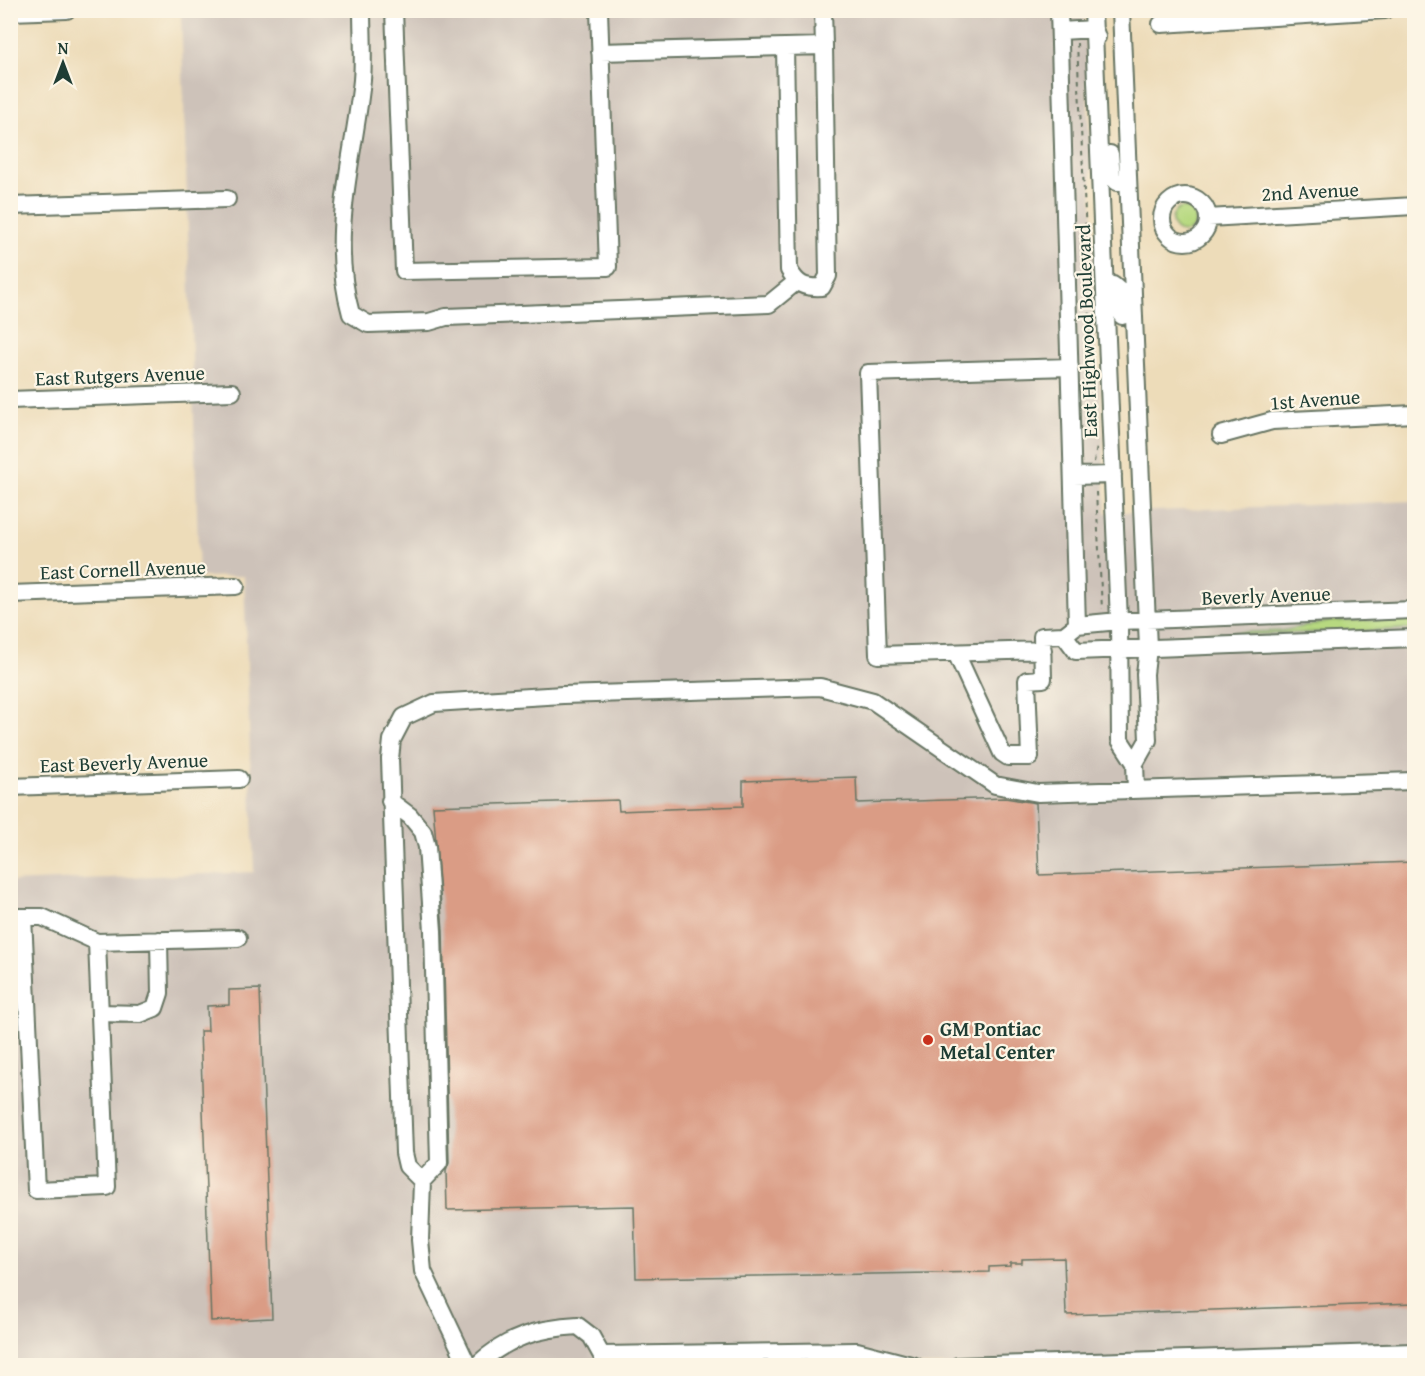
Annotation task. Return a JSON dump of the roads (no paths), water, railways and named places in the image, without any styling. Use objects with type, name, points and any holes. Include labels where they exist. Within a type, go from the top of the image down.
[{"type":"street","points":[[10,12],[67,10]]},
{"type":"street","points":[[362,10],[362,79],[342,206],[343,287],[351,314],[368,324],[429,322],[446,317],[769,304],[796,282]]},
{"type":"street","points":[[394,10],[404,271],[608,267],[599,10]]},
{"type":"street","points":[[785,47],[789,270],[796,282],[807,288],[822,287],[828,276],[823,10]]},
{"type":"street","points":[[1059,10],[1106,60],[1111,173],[1117,182],[1128,182]]},
{"type":"street","name":"East Highwood Boulevard","points":[[1093,10],[1077,30],[1105,285],[1120,649],[1118,675],[1120,740],[1135,763]]},
{"type":"street","points":[[1111,10],[1122,45]]},
{"type":"street","points":[[1121,10],[1148,648],[1145,674],[1148,740],[1135,763],[1136,790]]},
{"type":"street","points":[[1161,24],[1385,10]]},
{"type":"street","points":[[1077,30],[1070,367],[1073,476],[1071,630],[1076,651],[1414,638]]},
{"type":"street","points":[[600,52],[824,46]]},
{"type":"street","points":[[10,206],[227,199]]},
{"type":"street","name":"2nd Avenue","points":[[1208,218],[1414,206]]},
{"type":"street","points":[[1105,285],[1113,285],[1120,291],[1125,384],[1138,429]]},
{"type":"street","points":[[956,653],[1002,753],[1008,758],[1030,757],[1027,680],[1043,679],[1043,650],[878,655],[868,374],[1070,367]]},
{"type":"street","name":"East Rutgers Avenue","points":[[10,400],[232,392]]},
{"type":"street","name":"1st Avenue","points":[[1221,435],[1272,421],[1414,414]]},
{"type":"street","points":[[1073,476],[1113,474]]},
{"type":"street","name":"East Cornell Avenue","points":[[10,594],[236,586]]},
{"type":"street","name":"Beverly Avenue","points":[[1043,650],[1042,636],[1119,621],[1414,610]]},
{"type":"street","points":[[422,1181],[407,1166],[404,1153],[390,801],[392,740],[404,717],[434,703],[563,695],[820,687],[873,701],[995,785],[1038,793],[1414,781]]},
{"type":"street","name":"East Beverly Avenue","points":[[10,787],[239,779]]},
{"type":"street","points":[[390,801],[410,816],[423,832],[427,847],[433,931],[439,1163],[422,1181],[420,1240],[423,1271],[468,1365]]},
{"type":"street","points":[[97,942],[108,1187],[36,1190],[17,917],[42,917],[97,942],[238,938]]},
{"type":"street","points":[[100,1013],[140,1014],[155,1008],[160,993],[159,940]]},
{"type":"street","points":[[476,1365],[489,1353],[522,1335],[548,1327],[578,1326],[591,1336],[605,1360],[857,1351],[915,1365]]},
{"type":"street","points":[[958,1365],[1414,1352]]},
{"type":"place","name":"GM Pontiac Metal Center","points":[[928,1040]]}]
